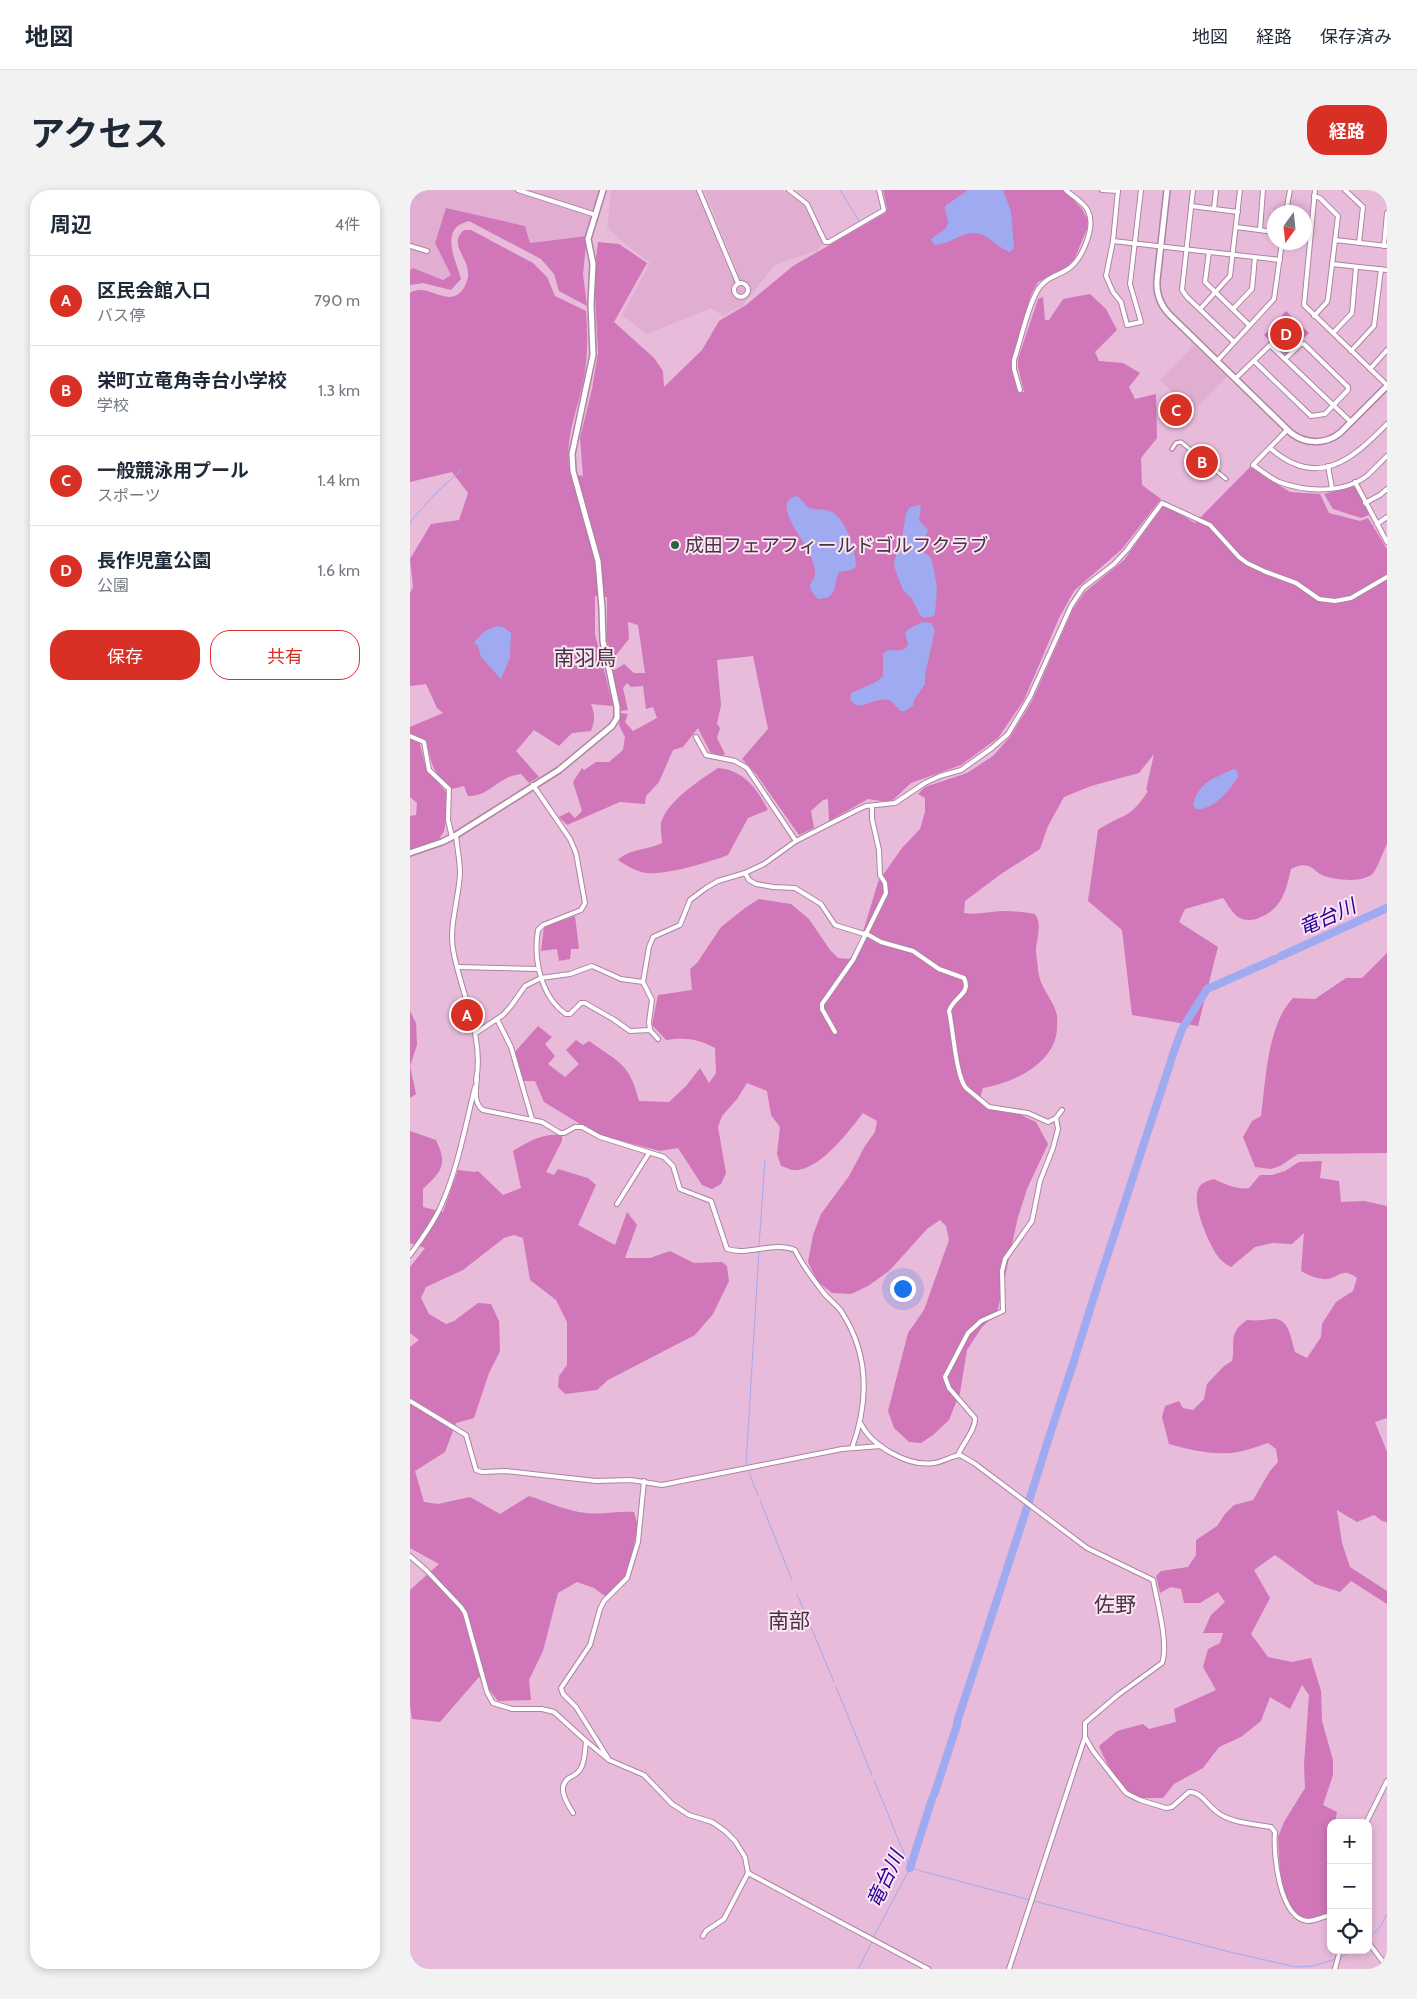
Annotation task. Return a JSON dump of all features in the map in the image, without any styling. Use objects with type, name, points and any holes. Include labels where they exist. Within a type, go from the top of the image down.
[{"type":"street","points":[[518,190],[596,215]]},
{"type":"street","points":[[410,853],[420,851],[454,836],[559,770],[612,726],[618,718],[603,640],[598,561],[573,472],[574,437],[593,355],[591,304],[593,264],[588,240],[603,190]]},
{"type":"street","points":[[699,190],[738,283]]},
{"type":"street","points":[[788,190],[807,204],[825,242],[828,242],[884,210],[880,190]]},
{"type":"street","points":[[1020,390],[1014,368],[1014,360],[1034,297],[1038,289],[1050,277],[1075,263],[1084,246],[1091,224],[1089,212],[1085,206],[1066,190]]},
{"type":"street","points":[[1102,190],[1118,190],[1106,276],[1112,292],[1121,302],[1127,325],[1140,322],[1130,287],[1141,190]]},
{"type":"street","points":[[1167,190],[1156,285],[1162,305],[1287,430],[1300,438],[1318,442],[1336,437],[1387,386],[1314,316],[1305,307],[1303,302],[1315,190]]},
{"type":"street","points":[[1193,190],[1182,290],[1234,342]]},
{"type":"street","points":[[1214,209],[1216,190]]},
{"type":"street","points":[[1200,309],[1230,276],[1240,190]]},
{"type":"street","points":[[1260,230],[1264,190]]},
{"type":"street","points":[[1287,205],[1290,190]]},
{"type":"street","points":[[1346,190],[1363,207],[1359,243]]},
{"type":"street","points":[[1381,190],[1387,197]]},
{"type":"street","points":[[1314,196],[1320,198],[1337,215],[1328,300],[1314,316]]},
{"type":"street","points":[[1191,206],[1238,212]]},
{"type":"street","points":[[1335,240],[1385,246],[1387,213]]},
{"type":"street","points":[[1236,227],[1267,231]]},
{"type":"street","points":[[1112,241],[1280,260]]},
{"type":"street","points":[[410,246],[427,251]]},
{"type":"street","points":[[1217,361],[1274,299],[1281,250]]},
{"type":"street","points":[[1209,252],[1205,282],[1250,325]]},
{"type":"street","points":[[1233,309],[1252,289],[1255,257]]},
{"type":"street","points":[[1332,264],[1387,270]]},
{"type":"street","points":[[1333,334],[1352,313],[1356,266]]},
{"type":"street","points":[[1351,351],[1374,326],[1381,269]]},
{"type":"street","points":[[1254,361],[1311,416],[1325,414],[1348,390],[1348,387],[1304,344],[1301,344],[1285,359]]},
{"type":"street","points":[[1235,379],[1270,345],[1351,422]]},
{"type":"street","points":[[1370,369],[1387,350]]},
{"type":"street","points":[[1270,448],[1282,458],[1294,464],[1313,468],[1328,466],[1349,458],[1364,448],[1387,424]]},
{"type":"street","points":[[1287,430],[1253,465],[1272,478],[1304,488],[1332,488],[1355,482],[1367,476],[1387,456]]},
{"type":"street","points":[[1172,449],[1176,443],[1181,442],[1217,474],[1226,479]]},
{"type":"street","points":[[1328,466],[1332,488]]},
{"type":"street","points":[[1355,482],[1387,542]]},
{"type":"street","points":[[1365,502],[1387,489]]},
{"type":"street","points":[[658,1039],[650,1030],[649,1022],[652,1000],[643,982],[649,947],[653,937],[680,925],[690,900],[718,881],[746,873],[769,862],[796,841],[857,810],[897,802],[925,783],[966,767],[992,748],[1008,734],[1030,697],[1074,600],[1083,588],[1114,564],[1127,550],[1162,503],[1210,525],[1239,557],[1247,563],[1296,583],[1319,599],[1335,601],[1351,598],[1387,577]]},
{"type":"street","points":[[1377,524],[1387,517]]},
{"type":"street","points":[[410,736],[424,742],[429,770],[449,789],[448,820],[454,836],[460,873],[453,942],[465,999],[476,1033],[478,1064],[476,1100],[480,1108],[532,1119],[564,1133],[578,1126],[582,1127],[600,1137],[664,1157],[673,1166],[680,1189],[710,1201],[727,1249],[735,1251],[779,1247],[794,1250],[823,1292],[840,1309],[849,1323],[861,1361],[865,1379],[865,1393],[861,1424],[852,1448]]},
{"type":"street","points":[[696,737],[706,755],[735,761],[747,768],[796,841]]},
{"type":"street","points":[[533,785],[570,839],[576,852],[585,903],[577,913],[559,918],[539,927],[537,934],[538,969],[548,994],[566,1014],[570,1014],[581,1003],[585,1003],[614,1019],[630,1031],[650,1030]]},
{"type":"street","points":[[835,1032],[822,1009],[822,1004],[853,960],[885,897],[887,887],[880,875],[880,850],[872,819],[872,806]]},
{"type":"street","points":[[746,873],[750,880],[756,884],[795,888],[821,904],[835,925],[913,951],[939,969],[964,978],[967,986],[965,992],[951,1003],[949,1011],[962,1084],[989,1107],[1028,1113],[1048,1122],[1056,1118],[1062,1110]]},
{"type":"street","points":[[476,1033],[498,1019],[512,1006],[525,986],[541,978],[570,974],[592,966],[621,979],[643,982]]},
{"type":"street","points":[[457,967],[538,969]]},
{"type":"street","points":[[498,1019],[511,1047],[532,1119]]},
{"type":"street","points":[[410,1256],[441,1207],[448,1189],[459,1155],[477,1078]]},
{"type":"street","points":[[861,1424],[866,1434],[881,1446],[905,1459],[923,1464],[936,1463],[958,1455],[965,1440],[974,1429],[975,1418],[949,1388],[945,1377],[968,1332],[982,1321],[1003,1311],[1002,1271],[1005,1259],[1032,1221],[1040,1181],[1058,1129],[1056,1118]]},
{"type":"street","points":[[617,1204],[649,1153]]},
{"type":"street","points":[[410,1401],[466,1435],[476,1470],[482,1472],[506,1471],[587,1480],[644,1481],[662,1485],[852,1448],[881,1446]]},
{"type":"street","points":[[958,1455],[974,1463],[1087,1548],[1153,1580],[1165,1655],[1162,1663],[1132,1684],[1085,1723],[1085,1737],[1009,1969]]},
{"type":"street","points":[[609,1760],[580,1712],[563,1694],[561,1688],[590,1645],[604,1601],[627,1578],[638,1542],[644,1481]]},
{"type":"street","points":[[410,1556],[461,1606],[465,1613],[487,1692],[493,1703],[512,1709],[542,1709],[554,1712],[609,1760],[644,1775],[672,1804],[685,1814],[712,1822],[725,1831],[742,1851],[748,1873],[724,1919],[706,1930],[703,1936]]},
{"type":"street","points":[[1085,1737],[1093,1752],[1126,1794],[1166,1808],[1172,1807],[1189,1792],[1192,1792],[1199,1794],[1218,1813],[1230,1818],[1271,1827],[1275,1832],[1274,1843],[1281,1886],[1290,1910],[1296,1916],[1308,1921],[1327,1915]]},
{"type":"street","points":[[573,1813],[564,1798],[562,1788],[565,1781],[582,1767],[586,1741]]},
{"type":"street","points":[[1368,1819],[1387,1781]]},
{"type":"street","points":[[748,1873],[928,1969]]},
{"type":"street","points":[[1372,1947],[1387,1966]]},
{"type":"street","points":[[1335,1969],[1339,1954]]},
{"type":"shaded area","points":[[410,190],[601,190],[587,236],[529,243],[525,226],[447,208],[435,243],[451,275],[443,280],[413,268],[410,270]]},
{"type":"shaded area","points":[[611,190],[696,190],[732,278],[738,274],[704,190],[782,190],[804,205],[823,242],[818,250],[775,265],[743,305],[723,316],[711,308],[647,334],[622,315],[650,263],[607,227]]},
{"type":"shaded area","points":[[883,190],[1064,190],[1082,209],[1088,220],[1087,229],[1074,260],[1065,268],[1038,282],[1031,295],[1011,362],[1018,393],[1024,392],[1018,359],[1038,299],[1043,297],[1045,320],[1049,320],[1063,299],[1090,294],[1106,309],[1117,330],[1095,352],[1099,361],[1123,363],[1140,373],[1129,387],[1135,399],[1156,394],[1157,438],[1141,458],[1142,485],[1161,499],[1122,549],[1074,591],[1059,618],[1024,700],[998,738],[961,765],[911,783],[894,799],[887,802],[868,799],[829,821],[828,799],[823,800],[811,811],[814,828],[799,835],[756,774],[742,759],[768,729],[753,656],[717,660],[721,705],[717,724],[720,728],[717,738],[725,754],[720,757],[710,752],[698,728],[683,747],[673,750],[659,782],[646,796],[645,804],[620,802],[567,825],[559,817],[569,812],[575,818],[582,811],[573,782],[582,768],[584,770],[596,762],[609,762],[623,750],[625,737],[619,725],[621,713],[628,714],[625,722],[633,731],[657,718],[653,707],[646,709],[643,686],[631,687],[627,683],[623,688],[628,710],[621,711],[613,671],[624,664],[634,673],[645,673],[638,625],[628,622],[629,639],[612,660],[607,640],[607,597],[595,596],[595,634],[613,706],[591,704],[594,717],[591,731],[572,733],[559,746],[534,730],[516,751],[539,777],[529,783],[521,774],[509,777],[478,795],[468,796],[464,786],[452,789],[439,777],[424,744],[419,739],[410,735],[410,727],[443,713],[437,708],[426,684],[410,686],[410,593],[413,587],[410,559],[431,524],[459,520],[468,493],[452,472],[410,482],[410,293],[424,290],[445,297],[451,297],[458,294],[464,288],[468,273],[458,246],[458,240],[464,230],[471,230],[533,263],[547,277],[555,296],[586,311],[587,340],[585,368],[568,452],[570,474],[583,476],[580,438],[592,389],[598,353],[594,274],[598,242],[619,244],[647,263],[614,322],[654,358],[663,371],[664,387],[702,350],[719,321],[746,305],[793,266],[885,213],[887,209]]},
{"type":"shaded area","points":[[446,208],[525,226],[530,243],[587,236],[583,274],[587,306],[559,291],[554,274],[541,259],[469,221],[454,230],[452,237],[453,253],[461,279],[451,290],[423,283],[410,285],[410,270],[413,268],[443,280],[451,275],[435,243]]},
{"type":"shaded area","points":[[1286,311],[1309,333],[1286,355],[1264,335]]},
{"type":"shaded area","points":[[1194,345],[1227,376],[1192,412],[1160,380]]},
{"type":"shaded area","points":[[1250,467],[1290,492],[1320,494],[1329,513],[1360,521],[1368,518],[1387,549],[1387,844],[1374,872],[1370,876],[1357,880],[1322,875],[1306,865],[1291,869],[1285,891],[1278,904],[1268,913],[1252,920],[1238,917],[1223,898],[1185,909],[1179,922],[1218,947],[1198,1026],[1132,1015],[1122,930],[1088,901],[1098,830],[1129,813],[1144,797],[1148,791],[1146,790],[1154,754],[1139,773],[1091,786],[1064,797],[1048,826],[1040,849],[1001,874],[965,901],[964,913],[1014,911],[1035,914],[1039,923],[1036,951],[1038,970],[1041,982],[1057,1014],[1055,1040],[1050,1051],[1031,1069],[1020,1076],[983,1088],[980,1097],[984,1107],[1019,1114],[1036,1122],[1048,1144],[1027,1189],[1018,1217],[997,1313],[982,1327],[967,1350],[960,1393],[949,1420],[921,1443],[909,1442],[894,1428],[888,1411],[908,1333],[924,1310],[949,1240],[946,1226],[940,1220],[927,1229],[889,1271],[868,1286],[851,1294],[832,1293],[817,1281],[808,1262],[813,1235],[821,1214],[849,1176],[875,1132],[877,1121],[863,1113],[841,1140],[822,1158],[802,1169],[792,1170],[781,1166],[777,1154],[780,1127],[771,1115],[767,1091],[747,1083],[737,1099],[722,1116],[718,1127],[726,1173],[721,1184],[712,1189],[702,1185],[678,1148],[660,1151],[598,1135],[544,1102],[535,1081],[522,1081],[514,1053],[538,1026],[552,1037],[545,1044],[555,1056],[548,1064],[565,1077],[579,1064],[566,1050],[576,1040],[583,1045],[589,1041],[622,1065],[631,1078],[639,1101],[669,1102],[686,1086],[700,1068],[709,1083],[716,1073],[715,1048],[692,1040],[666,1040],[652,1025],[658,995],[692,990],[690,969],[697,963],[721,927],[759,899],[791,904],[809,919],[830,950],[838,958],[849,959],[860,949],[863,932],[878,882],[902,848],[920,829],[925,812],[925,798],[918,794],[925,787],[967,773],[993,756],[1010,737],[1032,701],[1073,609],[1085,592],[1124,560],[1163,506],[1195,523]]},
{"type":"shaded area","points":[[1355,486],[1369,515],[1361,518],[1333,509],[1324,494]]},
{"type":"shaded area","points":[[410,738],[419,741],[426,768],[446,792],[444,831],[439,839],[412,850],[410,850],[410,816],[416,815],[417,803],[410,797]]},
{"type":"shaded area","points":[[718,768],[735,772],[749,782],[768,810],[748,818],[728,855],[688,867],[655,873],[640,871],[618,860],[627,854],[662,843],[661,823],[664,815],[685,792]]},
{"type":"shaded area","points":[[575,916],[579,949],[571,949],[570,959],[559,961],[557,949],[541,951],[544,927]]},
{"type":"shaded area","points":[[1387,953],[1387,1153],[1298,1154],[1280,1166],[1271,1169],[1255,1167],[1243,1137],[1252,1121],[1261,1116],[1269,1054],[1284,1009],[1293,998],[1315,999],[1346,978],[1362,978]]},
{"type":"shaded area","points":[[410,1011],[416,1023],[417,1045],[410,1066]]},
{"type":"shaded area","points":[[410,1066],[416,1094],[410,1098]]},
{"type":"shaded area","points":[[410,1131],[436,1140],[442,1156],[439,1172],[423,1189],[423,1207],[443,1212],[458,1170],[478,1171],[503,1195],[521,1188],[513,1151],[536,1138],[562,1135],[562,1141],[546,1172],[554,1175],[558,1169],[588,1178],[596,1185],[578,1225],[615,1245],[627,1212],[637,1225],[625,1258],[650,1258],[670,1251],[694,1263],[722,1262],[727,1266],[729,1281],[713,1314],[695,1335],[608,1380],[597,1390],[565,1394],[558,1387],[559,1376],[567,1365],[567,1322],[556,1300],[530,1280],[523,1238],[514,1235],[504,1238],[463,1270],[426,1287],[421,1298],[429,1314],[446,1324],[454,1321],[478,1303],[491,1304],[499,1321],[500,1351],[489,1373],[474,1418],[456,1423],[445,1452],[415,1471],[424,1502],[438,1504],[470,1497],[500,1514],[529,1496],[579,1512],[598,1514],[634,1512],[638,1527],[628,1570],[623,1580],[605,1596],[594,1588],[577,1582],[558,1593],[543,1651],[529,1680],[531,1700],[498,1701],[479,1677],[440,1722],[412,1719],[410,1705],[410,1590],[439,1564],[410,1548],[410,1347],[419,1340],[410,1333],[410,1267],[425,1248],[410,1243]]},
{"type":"shaded area","points":[[1322,1161],[1320,1178],[1339,1181],[1341,1202],[1364,1201],[1387,1206],[1387,1418],[1375,1422],[1387,1452],[1387,1522],[1374,1515],[1357,1522],[1337,1510],[1342,1543],[1350,1567],[1387,1591],[1387,1604],[1351,1581],[1340,1592],[1315,1584],[1275,1555],[1254,1570],[1270,1598],[1251,1634],[1268,1657],[1292,1662],[1311,1658],[1321,1691],[1322,1721],[1333,1760],[1333,1775],[1323,1805],[1337,1812],[1336,1819],[1327,1819],[1327,1914],[1311,1919],[1294,1915],[1287,1904],[1280,1875],[1278,1837],[1284,1822],[1305,1788],[1304,1765],[1309,1695],[1302,1685],[1290,1709],[1270,1697],[1261,1721],[1241,1737],[1219,1747],[1203,1768],[1174,1784],[1163,1798],[1136,1798],[1114,1774],[1099,1746],[1117,1731],[1143,1724],[1149,1729],[1176,1722],[1174,1709],[1216,1690],[1203,1667],[1208,1649],[1220,1643],[1223,1633],[1203,1633],[1211,1615],[1225,1602],[1218,1592],[1200,1603],[1184,1603],[1181,1589],[1171,1587],[1160,1593],[1156,1576],[1161,1571],[1188,1567],[1196,1555],[1196,1540],[1217,1526],[1234,1505],[1253,1500],[1270,1471],[1278,1462],[1276,1449],[1268,1443],[1229,1453],[1212,1453],[1169,1444],[1162,1417],[1165,1406],[1179,1401],[1183,1408],[1193,1410],[1204,1399],[1207,1384],[1224,1366],[1232,1361],[1235,1334],[1247,1320],[1277,1319],[1282,1321],[1288,1330],[1295,1352],[1307,1358],[1321,1337],[1322,1324],[1336,1302],[1353,1291],[1357,1278],[1348,1273],[1342,1273],[1328,1279],[1321,1279],[1301,1271],[1304,1233],[1292,1244],[1272,1243],[1255,1247],[1231,1267],[1221,1260],[1207,1237],[1200,1216],[1197,1197],[1198,1190],[1202,1184],[1214,1179],[1226,1185],[1249,1188],[1260,1175],[1272,1175],[1285,1171],[1299,1162]]},
{"type":"water","points":[[967,190],[1003,190],[1011,211],[1014,248],[1010,252],[988,238],[974,233],[935,245],[931,240],[947,226],[948,221],[945,207]]},
{"type":"water","points":[[797,496],[808,507],[829,511],[837,516],[846,529],[852,544],[856,566],[852,570],[839,572],[834,590],[825,598],[818,599],[811,590],[810,586],[815,575],[814,564],[787,511],[787,504],[790,499]]},
{"type":"water","points":[[921,505],[919,520],[928,530],[921,546],[922,551],[931,558],[937,588],[935,614],[934,616],[924,618],[920,615],[912,599],[903,590],[894,562],[901,543],[906,514],[909,508]]},
{"type":"water","points":[[922,622],[931,623],[935,630],[925,675],[925,684],[914,700],[913,706],[905,711],[901,711],[892,702],[887,700],[877,700],[859,706],[854,704],[850,700],[851,693],[876,682],[883,676],[883,653],[888,650],[904,649],[908,644],[905,634],[907,630]]},
{"type":"water","points":[[497,626],[503,627],[511,633],[510,658],[501,679],[481,657],[478,646],[474,642],[485,631]]},
{"type":"water","points":[[1233,769],[1237,770],[1238,776],[1226,793],[1208,807],[1195,809],[1193,804],[1196,796],[1204,785]]},
{"type":"waterway","points":[[840,190],[859,221]]},
{"type":"waterway","points":[[410,522],[435,494],[462,469]]},
{"type":"waterway","name":"竜台川","points":[[1281,956],[1387,908]]},
{"type":"waterway","name":"竜台川","points":[[1171,1060],[1182,1029],[1207,989],[1275,959]]},
{"type":"waterway","name":"竜台川","points":[[1147,1134],[1170,1064]]},
{"type":"waterway","name":"竜台川","points":[[1123,1208],[1146,1137]]},
{"type":"waterway","points":[[759,1246],[765,1160]]},
{"type":"waterway","name":"竜台川","points":[[1099,1281],[1122,1211]]},
{"type":"waterway","points":[[746,1465],[759,1251]]},
{"type":"waterway","name":"竜台川","points":[[1076,1354],[1098,1284]]},
{"type":"waterway","name":"竜台川","points":[[1052,1428],[1075,1358]]},
{"type":"waterway","name":"竜台川","points":[[1029,1501],[1051,1431]]},
{"type":"waterway","points":[[749,1473],[758,1495]]},
{"type":"waterway","points":[[760,1500],[792,1580]]},
{"type":"waterway","name":"竜台川","points":[[1005,1575],[1027,1507]]},
{"type":"waterway","name":"竜台川","points":[[981,1649],[1004,1578]]},
{"type":"waterway","points":[[797,1594],[834,1682]]},
{"type":"waterway","name":"竜台川","points":[[957,1722],[980,1652]]},
{"type":"waterway","points":[[836,1687],[872,1775]]},
{"type":"waterway","name":"竜台川","points":[[934,1795],[957,1725]]},
{"type":"waterway","points":[[874,1780],[910,1868],[1030,1900]]},
{"type":"waterway","name":"竜台川","points":[[910,1868],[932,1799]]},
{"type":"waterway","name":"竜台川","points":[[873,1938],[910,1868]]},
{"type":"waterway","points":[[1034,1901],[1230,1952],[1296,1967],[1313,1966],[1336,1959]]},
{"type":"waterway","points":[[1372,1935],[1380,1927],[1387,1914]]},
{"type":"waterway","name":"竜台川","points":[[858,1969],[872,1942]]},
{"type":"waterway","points":[[1340,1958],[1347,1954]]},
{"type":"place","name":"長作児童公園","points":[[1286,334]]},
{"type":"place","name":"一般競泳用プール","points":[[1176,410]]},
{"type":"place","name":"栄町立竜角寺台小学校","points":[[1202,462]]},
{"type":"place","name":"成田フェアフィールドゴルフクラブ","points":[[675,545]]},
{"type":"place","name":"区民会館入口","points":[[467,1015]]},
{"type":"district","name":"南羽鳥","points":[[585,658]]},
{"type":"district","name":"佐野","points":[[1115,1605]]},
{"type":"district","name":"南部","points":[[789,1621]]}]
